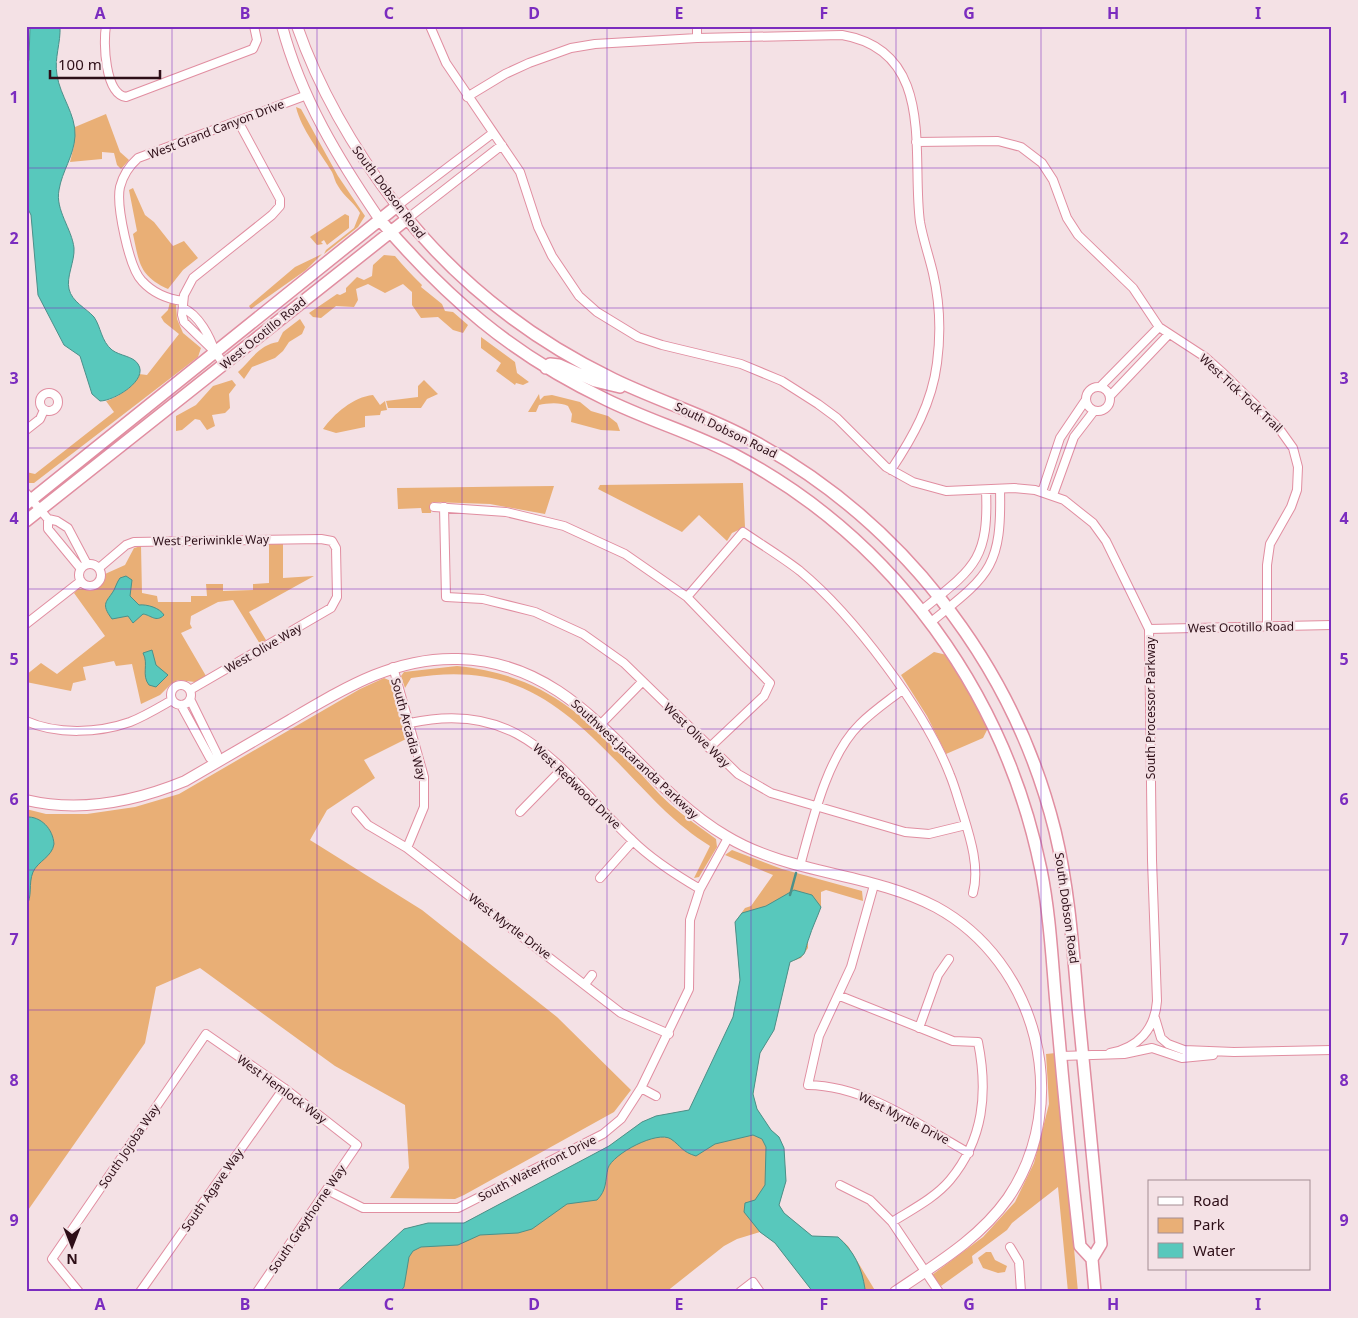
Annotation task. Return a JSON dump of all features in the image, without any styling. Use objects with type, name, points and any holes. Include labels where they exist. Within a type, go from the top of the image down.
[{"type":"main road","name":"South Dobson Road","points":[[397,206],[456,272],[492,304],[546,342],[639,390],[735,431],[804,471],[874,526],[939,596],[985,663],[1011,710],[1030,755],[1048,806],[1066,885],[1101,1244],[1092,1260],[1095,1292]]},
{"type":"main road","name":"West Ocotillo Road","points":[[28,499],[397,206]]},
{"type":"main road","name":"West Ocotillo Road","points":[[26,521],[44,515],[224,364],[407,219]]},
{"type":"main road","name":"South Dobson Road","points":[[380,220],[454,299],[497,335],[546,368],[608,401],[733,454],[779,480],[832,519],[882,564],[931,622],[966,675],[988,714],[1014,772],[1025,804],[1042,874],[1080,1246],[1092,1260]]},
{"type":"main road","points":[[546,368],[550,364],[559,365],[594,381],[639,390]]},
{"type":"street","points":[[106,26],[104,47],[106,65],[115,91],[120,96],[132,96],[249,51],[256,45],[254,26]]},
{"type":"street","name":"South Dobson Road","points":[[282,26],[306,95],[338,157],[380,220]]},
{"type":"street","name":"South Dobson Road","points":[[298,26],[314,70],[337,117],[350,139],[397,206]]},
{"type":"street","name":"South Processor Parkway","points":[[430,26],[446,63],[467,97],[520,172],[538,227],[552,256],[579,296],[597,312],[638,337],[670,348],[741,364],[782,381],[837,418],[891,470],[930,488],[946,491],[1027,489],[1053,495],[1082,513],[1106,541],[1149,629],[1155,1017]]},
{"type":"street","points":[[696,26],[697,38]]},
{"type":"street","points":[[467,97],[513,70],[571,48],[615,41],[842,36],[854,37],[868,44],[890,60],[904,79],[914,104],[918,206],[936,290],[940,322],[939,349],[934,382],[924,411],[891,470]]},
{"type":"street","name":"West Grand Canyon Drive","points":[[183,305],[151,290],[134,270],[119,202],[121,184],[129,167],[138,158],[306,95]]},
{"type":"street","points":[[224,364],[215,352],[188,329],[182,315],[187,286],[193,278],[272,215],[280,206],[280,200],[238,120]]},
{"type":"street","name":"West Ocotillo Road","points":[[397,206],[493,134]]},
{"type":"street","name":"West Tick Tock Trail","points":[[916,142],[998,141],[1010,143],[1032,154],[1048,172],[1067,218],[1075,231],[1133,288],[1159,327],[1168,335],[1205,357],[1278,427],[1293,448],[1297,459],[1297,490],[1291,506],[1270,544],[1267,565],[1267,626]]},
{"type":"street","name":"West Ocotillo Road","points":[[407,219],[502,145]]},
{"type":"street","points":[[183,305],[190,311],[210,338],[215,352]]},
{"type":"street","points":[[188,329],[197,321]]},
{"type":"street","points":[[1042,492],[1060,438],[1085,401],[1089,390],[1100,386],[1159,327]]},
{"type":"street","points":[[1085,401],[1088,407],[1094,411],[1101,411],[1106,408],[1110,396],[1168,335]]},
{"type":"street","points":[[1100,386],[1110,396]]},
{"type":"street","points":[[26,430],[40,419],[44,410]]},
{"type":"street","points":[[1053,495],[1074,437],[1094,411]]},
{"type":"street","points":[[931,622],[979,581],[994,556],[1000,534],[1000,489]]},
{"type":"street","points":[[922,610],[963,577],[981,550],[986,526],[986,490]]},
{"type":"street","points":[[28,499],[44,515],[68,528],[84,567],[81,581]]},
{"type":"street","points":[[434,507],[506,512],[564,526],[625,554],[687,597],[770,683],[764,696],[709,748]]},
{"type":"street","name":"West Olive Way","points":[[444,507],[446,597],[483,599],[536,612],[583,634],[624,663],[709,748],[738,774],[771,793],[905,832],[929,834],[966,825]]},
{"type":"street","points":[[44,515],[48,529],[84,567]]},
{"type":"street","points":[[687,597],[743,532],[800,571],[854,625],[902,690],[928,730],[950,774],[966,825],[977,876],[973,893]]},
{"type":"street","name":"West Periwinkle Way","points":[[26,624],[81,581],[90,586],[97,583],[101,574],[99,568],[126,545],[134,542],[321,539],[332,541],[336,548],[335,604]]},
{"type":"street","points":[[84,567],[93,564],[99,568]]},
{"type":"street","name":"West Olive Way","points":[[26,721],[67,731],[100,729],[130,722],[172,700],[172,691],[176,686],[185,686],[190,690],[275,642],[335,604]]},
{"type":"street","name":"West Ocotillo Road","points":[[1149,629],[1332,625]]},
{"type":"street","name":"Southwest Jacaranda Parkway","points":[[26,800],[79,806],[127,801],[172,786],[216,763],[344,689],[393,667],[440,658],[492,663],[522,672],[553,687],[601,724],[681,805],[728,838],[765,855],[874,885],[934,906],[960,923],[984,943],[1007,972],[1026,1006],[1040,1057],[1042,1086],[1038,1122],[1030,1153],[1018,1181],[1001,1207],[983,1228],[895,1292]]},
{"type":"street","name":"South Arcadia Way","points":[[393,667],[424,777],[424,807],[407,848]]},
{"type":"street","points":[[601,724],[642,682]]},
{"type":"street","points":[[190,690],[190,699],[217,754],[216,763]]},
{"type":"street","points":[[800,866],[816,807],[836,757],[859,725],[902,690]]},
{"type":"street","points":[[181,705],[190,699]]},
{"type":"street","points":[[172,700],[181,705],[210,758],[216,763]]},
{"type":"street","name":"West Redwood Drive","points":[[410,723],[435,717],[458,718],[501,726],[533,743],[632,841],[678,876],[700,889]]},
{"type":"street","points":[[520,812],[562,770]]},
{"type":"street","name":"West Myrtle Drive","points":[[356,811],[368,826],[407,848],[621,1013],[668,1034]]},
{"type":"street","name":"South Waterfront Drive","points":[[328,1190],[363,1208],[458,1208],[603,1134],[620,1119],[641,1088],[689,989],[690,920],[700,889],[728,838]]},
{"type":"street","points":[[600,878],[632,841]]},
{"type":"street","points":[[874,885],[851,967],[840,996],[953,1040],[978,1042],[984,1074],[981,1116],[969,1153],[950,1181],[927,1200],[892,1222]]},
{"type":"street","points":[[919,1028],[938,975],[950,959]]},
{"type":"street","points":[[585,984],[592,974]]},
{"type":"street","name":"West Myrtle Drive","points":[[840,996],[819,1036],[808,1085],[826,1085],[866,1096],[969,1153]]},
{"type":"street","points":[[1110,1053],[1130,1047],[1138,1041],[1147,1032],[1155,1017]]},
{"type":"street","points":[[1155,1017],[1158,1034],[1164,1041],[1188,1051],[1332,1050]]},
{"type":"street","name":"West Hemlock Way","points":[[206,1034],[284,1088],[357,1146]]},
{"type":"street","name":"South Jojoba Way","points":[[80,1292],[52,1259],[206,1034]]},
{"type":"street","points":[[1061,1056],[1110,1053],[1131,1054],[1146,1048],[1157,1048],[1176,1057],[1188,1058],[1234,1052]]},
{"type":"street","name":"South Agave Way","points":[[140,1292],[284,1088]]},
{"type":"street","points":[[641,1088],[656,1096]]},
{"type":"street","name":"South Greythorne Way","points":[[257,1292],[357,1146]]},
{"type":"street","points":[[840,1185],[870,1200],[892,1222],[939,1292]]},
{"type":"street","points":[[1010,1247],[1019,1262],[1022,1292]]},
{"type":"street","points":[[740,1292],[753,1282],[760,1292]]},
{"type":"green space","points":[[296,107],[301,109],[338,176],[365,216],[358,227],[324,254],[326,250],[354,228],[360,213],[337,184],[332,172],[306,132]]},
{"type":"green space","points":[[106,114],[120,152],[129,160],[121,169],[117,165],[114,153],[102,152],[102,159],[70,162],[74,146],[75,127]]},
{"type":"green space","points":[[133,188],[145,215],[154,222],[173,246],[184,241],[198,258],[183,270],[168,289],[151,279],[139,260],[133,234],[137,231],[129,190]]},
{"type":"green space","points":[[345,214],[349,216],[349,228],[327,245],[324,240],[321,242],[323,244],[317,245],[310,237]]},
{"type":"green space","points":[[322,254],[306,270],[251,309],[249,306],[295,267]]},
{"type":"green space","points":[[384,255],[395,256],[422,285],[421,287],[442,304],[445,311],[453,312],[468,325],[463,333],[453,330],[438,317],[421,318],[412,305],[412,292],[403,284],[385,293],[368,284],[356,289],[358,300],[354,307],[336,306],[321,318],[313,317],[309,313],[337,294],[340,295],[346,292],[346,288],[357,277],[364,280],[372,276],[373,265]]},
{"type":"green space","points":[[170,302],[176,305],[177,319],[183,333],[201,348],[198,357],[34,483],[26,483],[26,472],[35,474],[114,412],[106,401],[126,390],[134,383],[139,374],[147,375],[179,334],[164,322],[161,317],[168,310]]},
{"type":"green space","points":[[300,319],[305,327],[302,334],[289,342],[275,358],[252,367],[244,379],[238,372],[260,350],[278,342],[283,332]]},
{"type":"green space","points":[[481,337],[515,362],[517,373],[529,382],[523,385],[516,383],[515,385],[496,371],[501,363],[481,348]]},
{"type":"green space","points":[[232,380],[236,385],[229,394],[230,408],[225,413],[212,415],[215,426],[207,430],[200,420],[195,419],[182,430],[176,431],[176,416],[196,405],[213,386]]},
{"type":"green space","points":[[424,380],[438,394],[427,399],[421,408],[388,408],[386,401],[418,397],[418,386]]},
{"type":"green space","points":[[539,394],[540,400],[544,396],[552,395],[580,402],[591,411],[608,416],[617,423],[620,431],[601,430],[571,422],[572,414],[568,406],[562,404],[550,403],[539,405],[536,412],[528,412]]},
{"type":"green space","points":[[373,395],[380,405],[385,401],[387,410],[381,411],[380,415],[365,416],[365,427],[336,433],[323,429],[345,407],[358,399]]},
{"type":"green space","points":[[743,483],[745,527],[732,533],[727,541],[699,515],[682,532],[598,489],[600,485]]},
{"type":"green space","points":[[554,486],[545,514],[490,504],[432,502],[431,513],[422,513],[421,508],[398,509],[397,488]]},
{"type":"green space","points":[[269,544],[283,544],[283,578],[314,576],[249,612],[266,640],[260,644],[233,600],[218,602],[191,616],[190,624],[192,628],[181,633],[206,676],[195,682],[178,680],[160,695],[141,704],[132,664],[116,666],[114,661],[83,667],[86,680],[73,683],[71,691],[26,682],[26,675],[41,663],[57,674],[105,636],[74,593],[78,589],[99,587],[105,574],[125,565],[134,548],[141,546],[142,593],[157,596],[158,602],[191,602],[191,596],[207,596],[206,584],[223,584],[223,591],[253,590],[253,584],[269,583]]},
{"type":"green space","points":[[934,652],[947,655],[973,695],[988,728],[983,738],[946,754],[927,716],[901,675]]},
{"type":"green space","points":[[457,666],[508,676],[530,685],[550,695],[588,722],[671,805],[716,839],[717,847],[699,877],[694,878],[710,846],[675,820],[602,746],[556,707],[532,692],[506,682],[478,676],[447,674],[411,678],[405,688],[401,676],[404,672]]},
{"type":"green space","points":[[384,678],[391,681],[408,738],[364,760],[375,778],[327,810],[310,840],[422,910],[557,1017],[631,1090],[614,1112],[464,1195],[455,1199],[390,1198],[409,1168],[405,1105],[335,1066],[200,968],[156,987],[145,1043],[26,1213],[26,809],[46,814],[87,814],[135,807],[179,794],[360,689]]},
{"type":"green space","points":[[732,850],[782,869],[862,891],[863,901],[826,890],[821,892],[821,907],[808,939],[808,948],[801,958],[790,962],[774,1030],[760,1053],[753,1094],[757,1109],[771,1130],[779,1137],[784,1148],[786,1181],[779,1205],[784,1213],[812,1236],[838,1237],[848,1246],[876,1292],[813,1292],[775,1243],[760,1232],[737,1239],[724,1246],[666,1292],[336,1292],[404,1229],[428,1223],[464,1223],[609,1146],[642,1122],[656,1116],[689,1110],[733,1017],[740,980],[735,922],[745,908],[751,906],[773,875],[725,855]]},
{"type":"green space","points":[[1056,1053],[1078,1292],[1068,1292],[1058,1187],[1012,1223],[1007,1230],[972,1256],[973,1263],[941,1286],[932,1275],[983,1237],[1015,1202],[1034,1163],[1049,1104],[1046,1054]]},
{"type":"green space","points":[[986,1252],[991,1252],[995,1260],[1007,1266],[1005,1272],[998,1273],[983,1268],[978,1258]]},
{"type":"water","points":[[30,26],[60,26],[56,63],[57,75],[75,128],[74,143],[58,197],[61,212],[74,248],[68,284],[69,289],[73,298],[94,317],[108,346],[115,352],[136,361],[140,370],[139,377],[135,383],[121,394],[106,400],[100,401],[92,394],[80,356],[64,345],[38,295],[31,215],[26,205],[26,65],[29,60]]},
{"type":"water","points":[[126,576],[132,580],[130,596],[139,605],[153,607],[160,610],[164,615],[156,618],[143,614],[133,623],[128,616],[112,619],[106,609],[106,603],[117,582],[120,578]]},
{"type":"water","points":[[152,650],[156,665],[168,675],[156,687],[149,685],[147,681],[143,653]]},
{"type":"water","points":[[26,817],[37,819],[45,824],[51,833],[54,844],[48,856],[33,872],[26,907]]},
{"type":"water","points":[[794,890],[812,895],[821,907],[803,955],[790,962],[774,1030],[760,1053],[753,1094],[757,1109],[771,1130],[779,1137],[784,1148],[786,1181],[779,1205],[784,1213],[812,1236],[838,1237],[844,1242],[856,1260],[862,1274],[865,1289],[860,1292],[813,1292],[775,1243],[760,1232],[744,1212],[745,1203],[755,1200],[765,1185],[766,1147],[762,1139],[753,1135],[715,1144],[696,1156],[685,1151],[671,1139],[664,1137],[646,1141],[626,1150],[612,1162],[608,1168],[604,1189],[597,1200],[567,1204],[532,1229],[518,1233],[480,1235],[458,1245],[421,1247],[413,1251],[409,1257],[404,1287],[400,1292],[336,1292],[404,1229],[428,1223],[464,1223],[609,1146],[642,1122],[656,1116],[689,1110],[733,1017],[740,980],[735,922],[742,913],[766,906]]},
{"type":"waterway","points":[[790,895],[796,873]]}]
